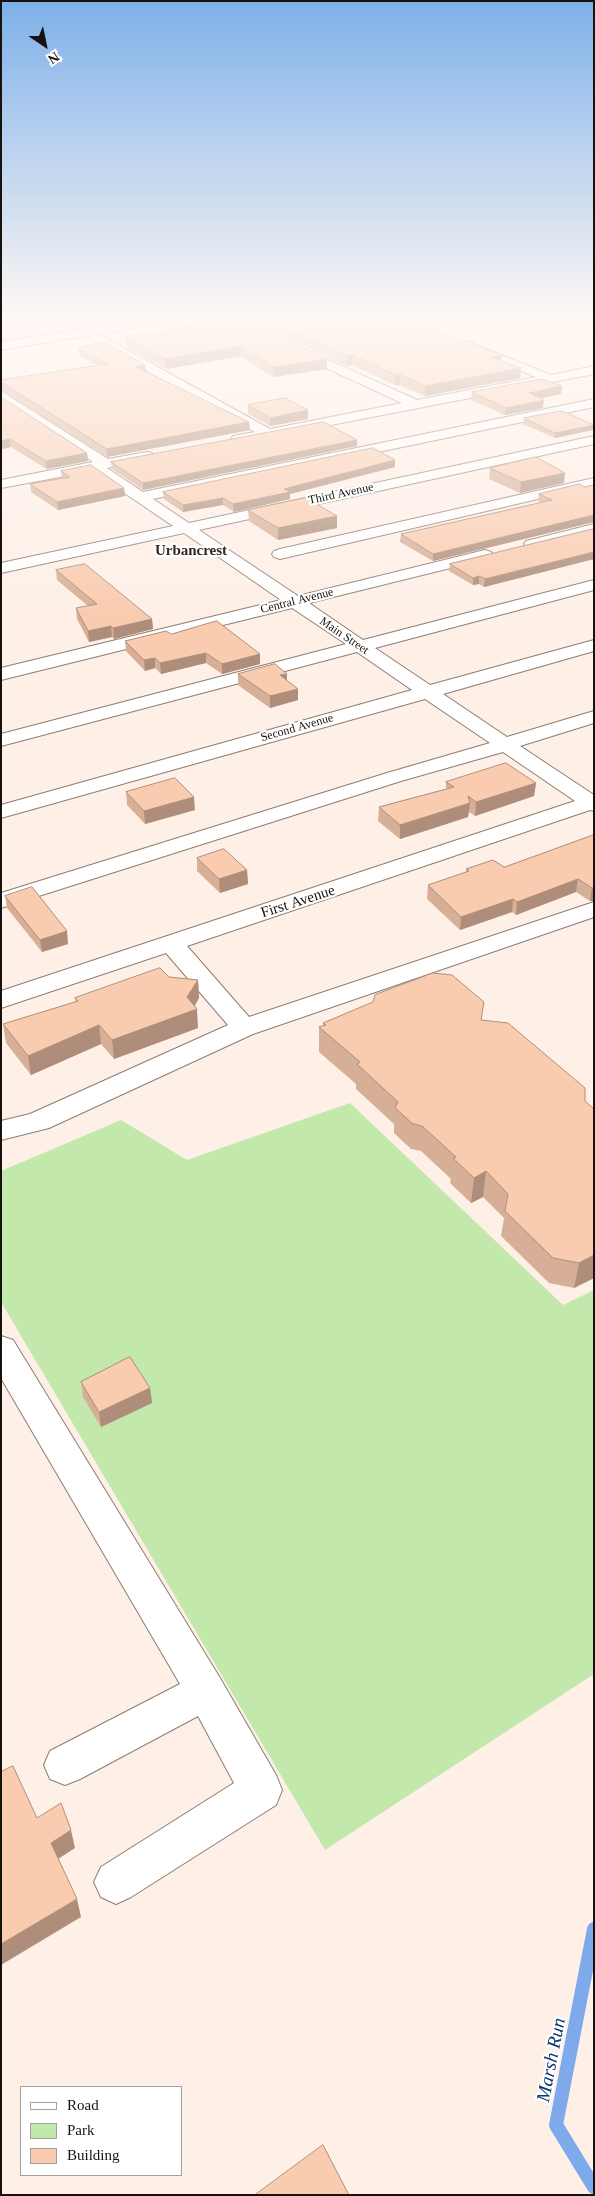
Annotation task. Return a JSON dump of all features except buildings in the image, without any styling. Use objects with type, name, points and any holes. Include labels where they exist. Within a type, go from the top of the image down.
[{"type":"street","name":"Main Street","points":[[32,416],[100,465],[139,497],[593,803]]},
{"type":"street","points":[[238,416],[268,433]]},
{"type":"street","points":[[223,442],[351,416]]},
{"type":"street","points":[[139,497],[529,416]]},
{"type":"street","name":"Third Avenue","points":[[1,568],[594,440]]},
{"type":"street","points":[[1,484],[160,454]]},
{"type":"street","points":[[280,554],[594,482]]},
{"type":"street","points":[[518,547],[594,529]]},
{"type":"street","name":"Central Avenue","points":[[1,674],[500,552]]},
{"type":"street","points":[[1,740],[358,645],[594,585]]},
{"type":"street","name":"Second Avenue","points":[[1,812],[594,645]]},
{"type":"street","points":[[1,901],[394,776],[505,745],[594,717]]},
{"type":"street","name":"First Avenue","points":[[1,1000],[593,803]]},
{"type":"street","points":[[1,1131],[39,1121],[244,1028],[594,909]]},
{"type":"street","points":[[171,943],[244,1028]]},
{"type":"street","points":[[1,1349],[206,1691],[261,1790],[116,1882]]},
{"type":"street","points":[[65,1765],[206,1691]]},
{"type":"green space","points":[[350,1103],[563,1305],[594,1290],[594,1674],[325,1850],[1,1302],[1,1171],[121,1120],[187,1160]]},
{"type":"waterway","name":"Marsh Run","points":[[594,1929],[556,2125],[594,2187]]},
{"type":"district","name":"Urbancrest","points":[[191,551]]}]
